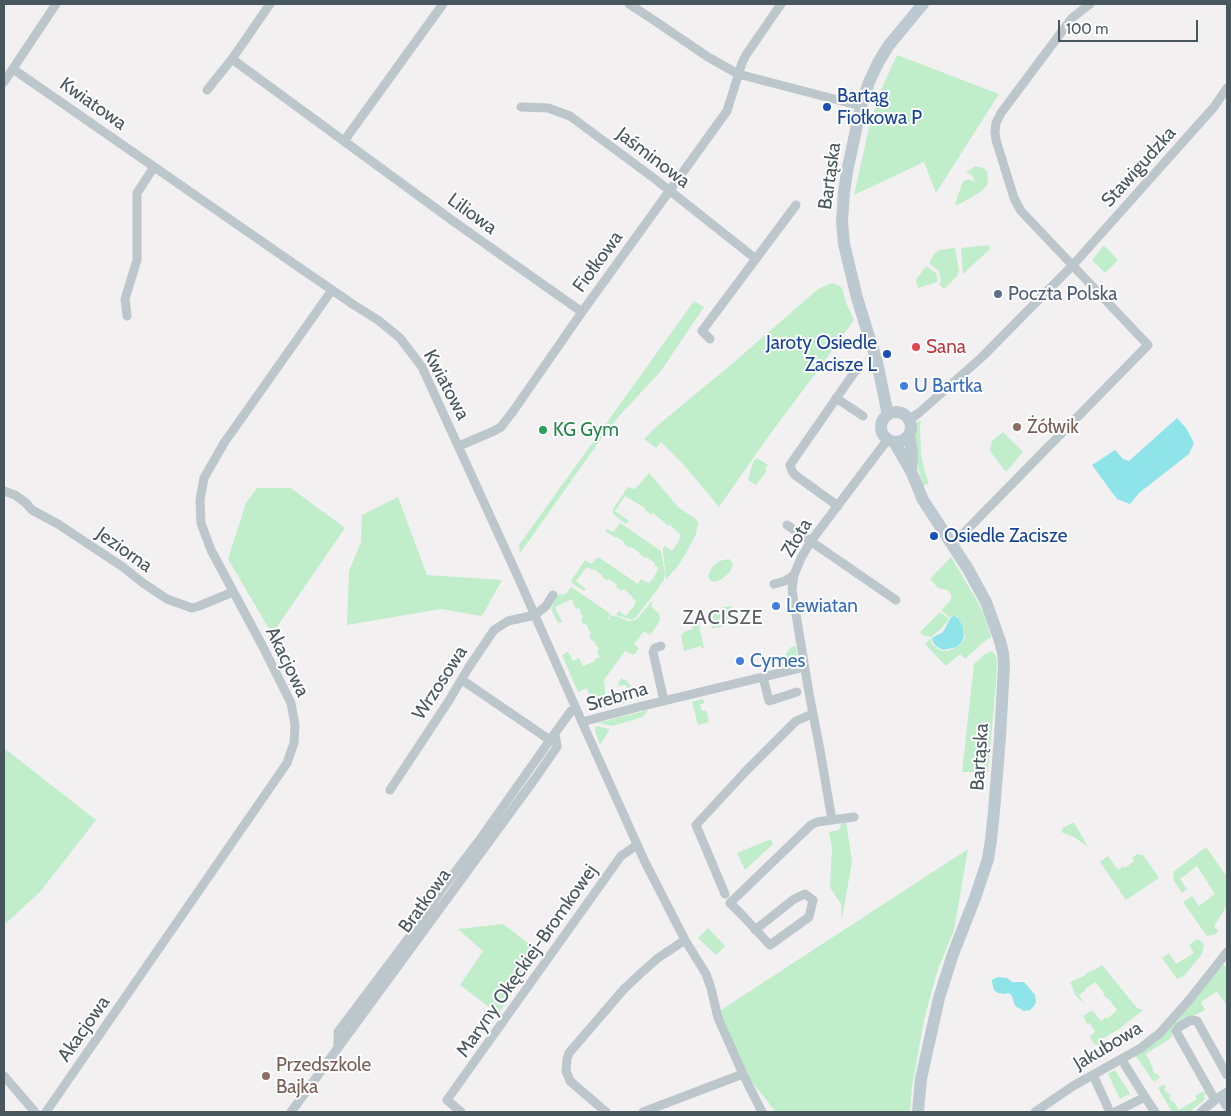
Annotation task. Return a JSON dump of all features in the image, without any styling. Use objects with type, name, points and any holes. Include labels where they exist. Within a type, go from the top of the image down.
[{"type":"street","points":[[4,82],[56,4]]},
{"type":"street","points":[[207,90],[232,59],[270,4]]},
{"type":"street","points":[[344,141],[444,4]]},
{"type":"street","points":[[629,4],[708,57],[738,74],[861,106]]},
{"type":"street","name":"Fiołkowa","points":[[459,446],[494,431],[505,423],[582,312],[727,111],[746,55],[781,4]]},
{"type":"street","name":"Bartąska","points":[[911,471],[912,454],[909,435],[911,429],[899,416],[878,368],[857,298],[844,244],[842,222],[847,172],[861,106],[869,82],[889,45],[923,4]]},
{"type":"street","points":[[952,545],[1148,345],[1021,211],[1014,198],[996,140],[996,123],[1001,113],[1072,18],[1090,4]]},
{"type":"street","name":"Liliowa","points":[[232,59],[453,221],[582,312]]},
{"type":"street","name":"Kwiatowa","points":[[13,69],[378,320],[400,338],[422,367],[582,722]]},
{"type":"street","name":"Stawigudzka","points":[[899,416],[920,412],[982,357],[1073,265],[1214,107],[1227,88]]},
{"type":"street","name":"Jaśminowa","points":[[520,107],[548,108],[570,116],[756,259]]},
{"type":"street","points":[[127,316],[125,299],[137,260],[137,193],[154,167]]},
{"type":"street","points":[[710,339],[702,331],[796,205]]},
{"type":"street","name":"Akacjowa","points":[[46,1112],[288,763],[294,743],[295,725],[291,703],[211,550],[202,523],[200,500],[204,478],[224,443],[332,290]]},
{"type":"street","points":[[838,506],[795,475],[790,465],[856,370]]},
{"type":"street","points":[[836,398],[863,416]]},
{"type":"street","name":"Bartąska","points":[[899,416],[882,422],[884,435],[891,440],[911,471],[923,500],[968,569],[986,602],[1000,641],[1004,666],[994,811],[988,859],[939,998],[923,1068],[918,1112]]},
{"type":"street","points":[[891,440],[902,440],[909,435]]},
{"type":"street","name":"Złota","points":[[832,820],[812,714],[792,590],[794,575],[800,558],[811,541],[891,440]]},
{"type":"street","name":"Jeziorna","points":[[4,491],[15,495],[32,510],[58,524],[167,599],[192,608],[233,592]]},
{"type":"street","points":[[787,525],[896,600]]},
{"type":"street","points":[[774,584],[785,581],[794,575]]},
{"type":"street","points":[[535,616],[546,606],[553,595]]},
{"type":"street","name":"Wrzosowa","points":[[390,790],[494,630],[508,621],[535,616]]},
{"type":"street","points":[[661,646],[655,648],[653,652],[664,701]]},
{"type":"street","name":"Srebrna","points":[[762,1112],[718,1018],[706,974],[685,940],[637,845],[582,722],[804,667]]},
{"type":"street","points":[[763,677],[768,701],[797,692]]},
{"type":"street","points":[[462,680],[552,736]]},
{"type":"street","points":[[291,1112],[338,1047],[338,1032],[411,935],[552,736],[571,711],[576,708]]},
{"type":"street","points":[[726,894],[696,824],[796,721],[812,714]]},
{"type":"street","points":[[755,930],[794,899],[805,894],[813,900],[808,917],[770,946],[755,930],[730,903],[811,825],[817,822],[854,817]]},
{"type":"street","name":"Maryny Okęckiej-Bromkowej","points":[[462,1112],[447,1100],[621,856],[637,845]]},
{"type":"street","points":[[606,1112],[570,1081],[566,1071],[567,1059],[574,1046],[624,989],[658,958],[685,940]]},
{"type":"street","name":"Jakubowa","points":[[1035,1112],[1093,1075],[1141,1048],[1158,1034],[1190,999],[1227,952]]},
{"type":"street","points":[[1227,1075],[1197,1021],[1192,1020],[1178,1028],[1176,1031],[1227,1107]]},
{"type":"street","name":"Bartąska","points":[[925,1112],[926,1060]]},
{"type":"street","points":[[1125,1065],[1155,1112]]},
{"type":"street","points":[[649,1111],[743,1074]]},
{"type":"street","points":[[1093,1075],[1110,1112]]},
{"type":"street","points":[[4,1076],[35,1112]]},
{"type":"street","points":[[1201,1112],[1221,1096]]},
{"type":"street","points":[[1115,1112],[1126,1110],[1145,1097]]},
{"type":"green space","points":[[897,55],[999,94],[936,193],[924,162],[854,195],[869,128],[880,92]]},
{"type":"green space","points":[[975,166],[987,171],[987,185],[982,191],[958,205],[955,204],[963,181],[969,179],[975,182],[972,175],[966,173]]},
{"type":"green space","points":[[988,245],[991,248],[963,274],[961,248]]},
{"type":"green space","points":[[1104,245],[1118,260],[1105,273],[1092,260]]},
{"type":"green space","points":[[955,248],[958,275],[944,289],[939,284],[941,281],[939,271],[929,263],[939,250]]},
{"type":"green space","points":[[926,266],[936,273],[938,280],[918,288],[916,280]]},
{"type":"green space","points":[[832,283],[842,288],[854,320],[719,507],[683,464],[661,442],[656,448],[644,439],[817,290]]},
{"type":"green space","points":[[694,301],[704,307],[661,371],[620,415],[601,439],[520,553],[519,545]]},
{"type":"green space","points":[[919,420],[921,422],[921,455],[929,483],[923,486],[913,436]]},
{"type":"green space","points":[[1003,432],[1023,452],[1006,472],[990,451],[992,441]]},
{"type":"green space","points":[[757,458],[768,465],[765,469],[766,472],[756,485],[748,480],[753,462]]},
{"type":"green space","points":[[649,473],[679,508],[696,519],[698,523],[696,534],[686,553],[678,566],[666,579],[663,548],[665,546],[672,551],[681,535],[669,524],[668,526],[653,513],[652,515],[645,508],[625,496],[615,511],[629,521],[626,524],[613,514],[613,509],[628,487],[635,489]]},
{"type":"green space","points":[[257,488],[291,488],[345,528],[272,634],[228,559],[246,503]]},
{"type":"green space","points":[[398,497],[427,575],[502,580],[482,616],[441,609],[347,625],[349,571],[361,542],[362,515]]},
{"type":"green space","points":[[620,523],[661,551],[665,574],[657,590],[632,620],[619,617],[616,614],[619,611],[626,616],[636,601],[624,589],[622,591],[616,587],[617,585],[609,579],[607,580],[602,577],[594,569],[587,567],[576,581],[586,589],[584,591],[571,581],[585,560],[591,564],[598,557],[638,584],[641,579],[649,583],[652,580],[659,568],[654,565],[655,563],[605,531],[607,529],[613,532]]},
{"type":"green space","points":[[951,557],[975,597],[991,636],[965,659],[960,654],[946,666],[925,644],[931,638],[932,644],[938,649],[948,651],[959,646],[965,638],[963,627],[958,617],[954,615],[950,618],[941,610],[951,600],[951,594],[947,590],[938,588],[930,579]]},
{"type":"green space","points":[[729,559],[733,565],[729,573],[720,580],[714,582],[710,580],[708,576],[713,566],[719,561]]},
{"type":"green space","points":[[571,587],[611,614],[607,622],[612,615],[633,621],[638,618],[652,601],[651,606],[659,614],[658,624],[650,635],[644,631],[634,644],[639,648],[634,655],[625,651],[604,680],[606,699],[628,695],[626,685],[618,686],[621,678],[627,681],[634,690],[625,703],[590,711],[588,710],[593,706],[587,688],[578,692],[562,655],[568,652],[573,661],[579,658],[583,666],[600,657],[597,651],[599,650],[589,635],[591,634],[586,624],[583,624],[579,608],[576,609],[572,599],[555,607],[562,622],[558,623],[551,609],[558,595],[566,594]]},
{"type":"green space","points":[[731,606],[733,611],[726,625],[712,628],[711,620],[715,613],[724,607]]},
{"type":"green space","points":[[940,612],[949,619],[931,637],[923,635],[920,632]]},
{"type":"green space","points":[[692,625],[699,625],[704,648],[701,646],[684,651],[681,635],[684,634],[683,632],[693,629]]},
{"type":"green space","points":[[796,646],[796,659],[793,663],[783,666],[784,657],[791,647]]},
{"type":"green space","points":[[992,651],[996,656],[997,664],[988,772],[962,772],[974,664]]},
{"type":"green space","points":[[702,699],[705,703],[700,704],[702,711],[706,710],[709,722],[698,725],[692,702]]},
{"type":"green space","points":[[648,710],[643,717],[612,726],[598,723]]},
{"type":"green space","points":[[596,726],[610,729],[600,745],[595,731]]},
{"type":"green space","points":[[4,748],[96,820],[40,892],[4,925]]},
{"type":"green space","points":[[846,822],[852,861],[842,919],[841,906],[844,884],[841,904],[831,889],[830,884],[832,849],[829,832],[839,830],[841,824]]},
{"type":"green space","points":[[1074,822],[1088,847],[1074,837],[1061,832],[1063,828]]},
{"type":"green space","points":[[771,839],[773,844],[745,870],[737,853]]},
{"type":"green space","points":[[1206,847],[1227,877],[1227,905],[1214,927],[1218,930],[1216,934],[1208,936],[1183,902],[1192,896],[1199,906],[1215,894],[1197,866],[1180,879],[1187,889],[1182,893],[1174,881],[1173,872]]},
{"type":"green space","points":[[968,849],[954,930],[937,972],[924,1020],[912,1087],[910,1112],[776,1112],[745,1073],[720,1014],[721,1010]]},
{"type":"green space","points":[[1137,854],[1143,855],[1159,878],[1126,900],[1100,862],[1108,856],[1118,870],[1124,866],[1125,868],[1134,861],[1132,858]]},
{"type":"green space","points":[[503,924],[541,953],[498,1014],[460,985],[483,951],[458,929]]},
{"type":"green space","points":[[708,928],[725,946],[716,955],[698,938]]},
{"type":"green space","points":[[1197,939],[1204,945],[1202,954],[1184,976],[1177,979],[1162,958],[1169,953],[1176,964],[1194,953],[1189,945]]},
{"type":"green space","points":[[1223,964],[1227,969],[1227,1006],[1217,991],[1201,1002],[1205,1010],[1187,1019],[1172,1033],[1172,1037],[1146,1054],[1155,1074],[1160,1077],[1154,1082],[1135,1055]]},
{"type":"green space","points":[[1102,965],[1137,1008],[1143,1010],[1119,1029],[1102,1039],[1104,1044],[1099,1046],[1093,1043],[1090,1036],[1095,1032],[1090,1023],[1087,1024],[1083,1016],[1092,1010],[1101,1021],[1117,1010],[1095,982],[1079,995],[1085,1004],[1076,996],[1070,982]]},
{"type":"green space","points":[[1115,1070],[1130,1094],[1120,1099],[1108,1074]]},
{"type":"green space","points":[[1164,1084],[1166,1087],[1164,1089],[1171,1096],[1169,1097],[1179,1110],[1197,1099],[1195,1096],[1204,1091],[1206,1093],[1205,1099],[1190,1112],[1172,1112],[1158,1088]]},
{"type":"water","points":[[1177,418],[1186,428],[1194,443],[1189,454],[1139,493],[1130,504],[1117,499],[1092,465],[1115,450],[1123,459],[1129,461]]},
{"type":"water","points":[[954,615],[959,619],[963,627],[964,637],[957,647],[943,650],[936,646],[932,638],[943,632]]},
{"type":"water","points":[[998,977],[1007,978],[1012,982],[1024,982],[1035,995],[1036,1002],[1034,1006],[1030,1010],[1024,1011],[1015,1006],[1009,993],[998,993],[994,990],[992,980]]},
{"type":"place","name":"Bartąg Fiołkowa P","points":[[827,107]]},
{"type":"place","name":"Poczta Polska","points":[[998,294]]},
{"type":"place","name":"Sana","points":[[916,347]]},
{"type":"place","name":"Jaroty Osiedle Zacisze L","points":[[887,354]]},
{"type":"place","name":"U Bartka","points":[[904,386]]},
{"type":"place","name":"Żółwik","points":[[1017,427]]},
{"type":"place","name":"KG Gym","points":[[543,430]]},
{"type":"place","name":"Osiedle Zacisze","points":[[934,536]]},
{"type":"place","name":"Lewiatan","points":[[776,606]]},
{"type":"place","name":"Cymes","points":[[740,661]]},
{"type":"place","name":"Przedszkole Bajka","points":[[266,1076]]},
{"type":"district","name":"ZACISZE","points":[[723,618]]}]
